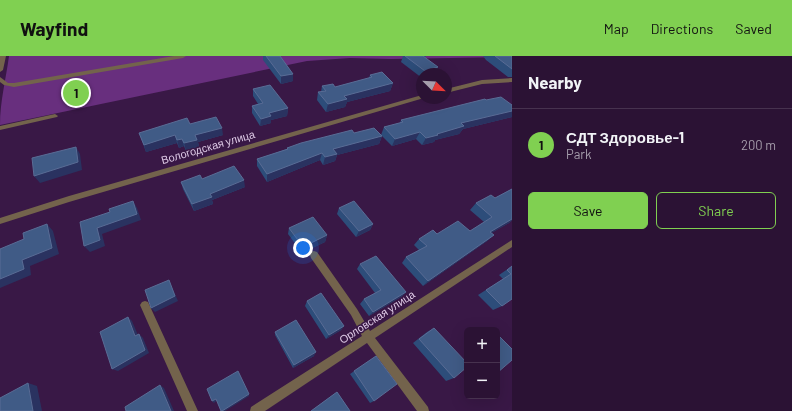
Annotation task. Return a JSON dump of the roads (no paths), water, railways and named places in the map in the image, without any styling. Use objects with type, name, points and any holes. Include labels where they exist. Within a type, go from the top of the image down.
[{"type":"street","points":[[0,70],[3,56]]},
{"type":"street","points":[[0,79],[2,83],[14,85],[183,56]]},
{"type":"street","points":[[452,90],[482,82],[512,80]]},
{"type":"street","name":"Вологодская улица","points":[[0,221],[69,199],[416,99]]},
{"type":"street","points":[[0,128],[55,116]]},
{"type":"street","name":"Орловская улица","points":[[256,411],[512,242]]},
{"type":"street","points":[[314,255],[354,312],[368,337],[424,411]]},
{"type":"street","points":[[145,305],[193,411]]},
{"type":"place","name":"СДТ Здоровье-1","points":[[76,93]]}]
